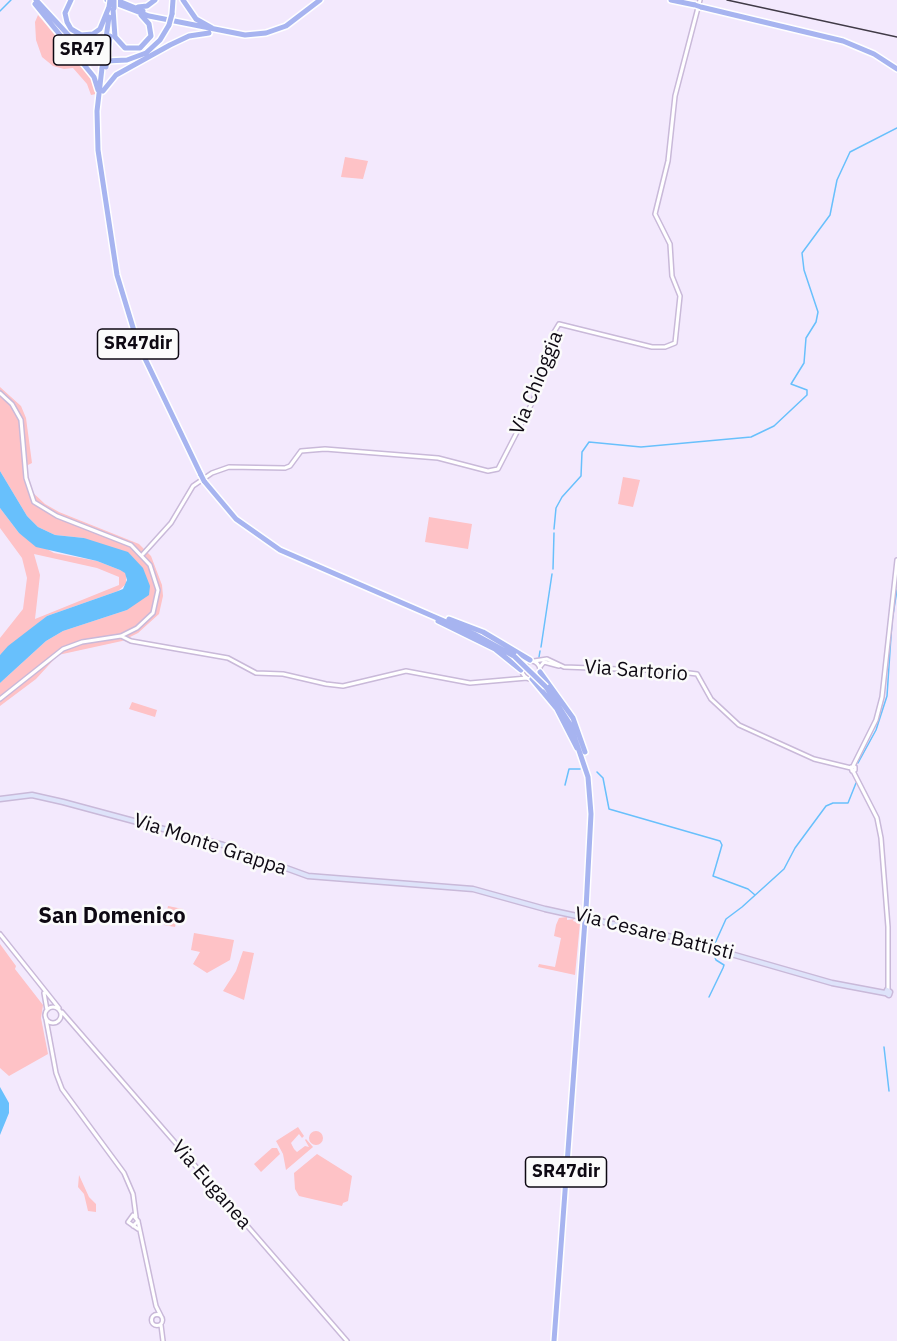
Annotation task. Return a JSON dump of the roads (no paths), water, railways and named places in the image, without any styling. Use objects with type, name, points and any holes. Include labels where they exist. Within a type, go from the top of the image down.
[{"type":"highway","name":"SR47","points":[[34,0],[83,51],[106,61],[127,60],[146,53],[160,40],[168,25],[173,0]]},
{"type":"highway","points":[[34,0],[94,76],[101,92],[116,75],[184,38],[204,33],[260,34],[280,28],[320,0]]},
{"type":"highway","points":[[71,0],[65,13],[67,22],[71,29],[81,35],[93,34],[100,30],[106,21],[112,3]]},
{"type":"highway","points":[[131,8],[147,6],[155,0]]},
{"type":"highway","points":[[183,0],[192,15],[200,22],[237,35]]},
{"type":"highway","points":[[672,0],[699,4],[843,41],[873,54],[897,69]]},
{"type":"highway","points":[[112,3],[163,20],[237,35]]},
{"type":"highway","points":[[112,3],[113,29],[117,41],[125,48],[135,49],[146,44],[151,31],[147,21],[131,8]]},
{"type":"highway","name":"SR47dir","points":[[112,3],[98,106],[98,127],[109,229],[124,302],[146,362],[203,478],[236,519],[271,545],[291,556],[488,640],[514,656],[546,687],[575,733],[590,786],[591,823],[586,909]]},
{"type":"highway","points":[[416,609],[476,629],[532,661]]},
{"type":"highway","points":[[416,609],[495,650],[522,670]]},
{"type":"highway","points":[[540,670],[561,698],[577,726],[589,767],[590,786]]},
{"type":"highway","points":[[530,679],[552,702],[567,727],[590,786]]},
{"type":"highway","name":"SR47dir","points":[[554,1341],[585,920]]},
{"type":"main road","name":"Via Monte Grappa","points":[[0,799],[32,795],[63,802],[223,845],[308,876],[422,883]]},
{"type":"main road","name":"Via Cesare Battisti","points":[[422,883],[473,889],[535,907],[645,930],[832,983],[890,992]]},
{"type":"street","name":"Via Chioggia","points":[[143,554],[171,523],[193,486],[212,473],[229,467],[285,468],[290,466],[301,451],[325,449],[438,458],[488,471],[498,469],[533,401],[553,334],[559,324],[652,347],[665,347],[675,343],[680,296],[672,276],[670,244],[655,214],[668,161],[675,96],[699,4]]},
{"type":"street","points":[[0,393],[8,400],[21,420],[26,478],[34,502],[57,516],[131,545],[143,554],[155,575],[158,596],[153,613],[148,620],[121,636],[82,642],[63,649],[0,699]]},
{"type":"street","points":[[890,992],[888,920],[881,838],[877,818],[853,769],[876,720],[882,697],[897,560]]},
{"type":"street","points":[[121,636],[131,641],[228,658],[256,673],[283,674],[326,684],[350,685],[406,671],[470,683],[517,680],[530,679],[540,670],[544,662],[564,667]]},
{"type":"street","name":"Via Sartorio","points":[[532,661],[547,659],[564,667],[697,674],[711,699],[739,725],[814,759],[853,769]]},
{"type":"street","points":[[517,680],[525,662],[532,661],[540,670]]},
{"type":"street","points":[[522,670],[530,679]]},
{"type":"street","name":"Via Euganea","points":[[0,934],[75,1029],[347,1341]]},
{"type":"street","name":"Via Euganea","points":[[40,987],[45,997],[46,1019],[64,1022],[75,1029]]},
{"type":"street","points":[[47,1010],[60,1010],[62,1017],[57,1021],[51,1034]]},
{"type":"street","points":[[46,1019],[51,1034],[56,1073],[62,1089],[124,1173],[133,1194],[134,1211],[156,1306],[161,1316],[163,1341]]},
{"type":"street","points":[[134,1211],[128,1222],[139,1231]]},
{"type":"street","points":[[131,1216],[136,1216]]},
{"type":"street","points":[[133,1226],[138,1221]]},
{"type":"street","points":[[156,1306],[152,1321],[162,1334]]},
{"type":"street","points":[[154,1316],[161,1316]]},
{"type":"street","points":[[155,1326],[162,1323]]},
{"type":"water","points":[[0,471],[27,516],[38,527],[55,535],[84,538],[128,552],[143,568],[150,586],[149,595],[127,610],[63,631],[46,641],[0,683],[0,655],[8,646],[47,616],[123,589],[127,580],[125,573],[120,570],[97,561],[36,547],[19,533],[0,508]]},
{"type":"water","points":[[0,1087],[9,1103],[9,1113],[0,1135]]},
{"type":"waterway","points":[[0,11],[11,0]]},
{"type":"waterway","points":[[554,529],[556,508],[562,497],[581,476],[582,452],[589,442],[641,447],[751,437],[774,426],[807,395],[807,390],[791,384],[804,363],[806,338],[816,322],[818,312],[804,270],[802,253],[830,215],[837,180],[850,152],[897,128]]},
{"type":"waterway","points":[[553,569],[554,533]]},
{"type":"waterway","points":[[541,647],[552,574]]},
{"type":"waterway","points":[[858,763],[876,730],[887,696],[892,621],[897,590]]},
{"type":"waterway","points":[[539,657],[540,651]]},
{"type":"waterway","points":[[565,785],[569,769],[580,769]]},
{"type":"waterway","points":[[597,772],[603,778],[609,809],[720,841],[722,845],[713,876],[748,889],[755,895]]},
{"type":"waterway","points":[[709,997],[724,965],[716,960],[712,950],[726,919],[784,869],[795,848],[826,806],[833,803],[848,803],[856,783]]},
{"type":"waterway","points":[[884,1047],[889,1091]]},
{"type":"railway","points":[[727,0],[897,37]]},
{"type":"district","name":"San Domenico","points":[[112,917]]}]
